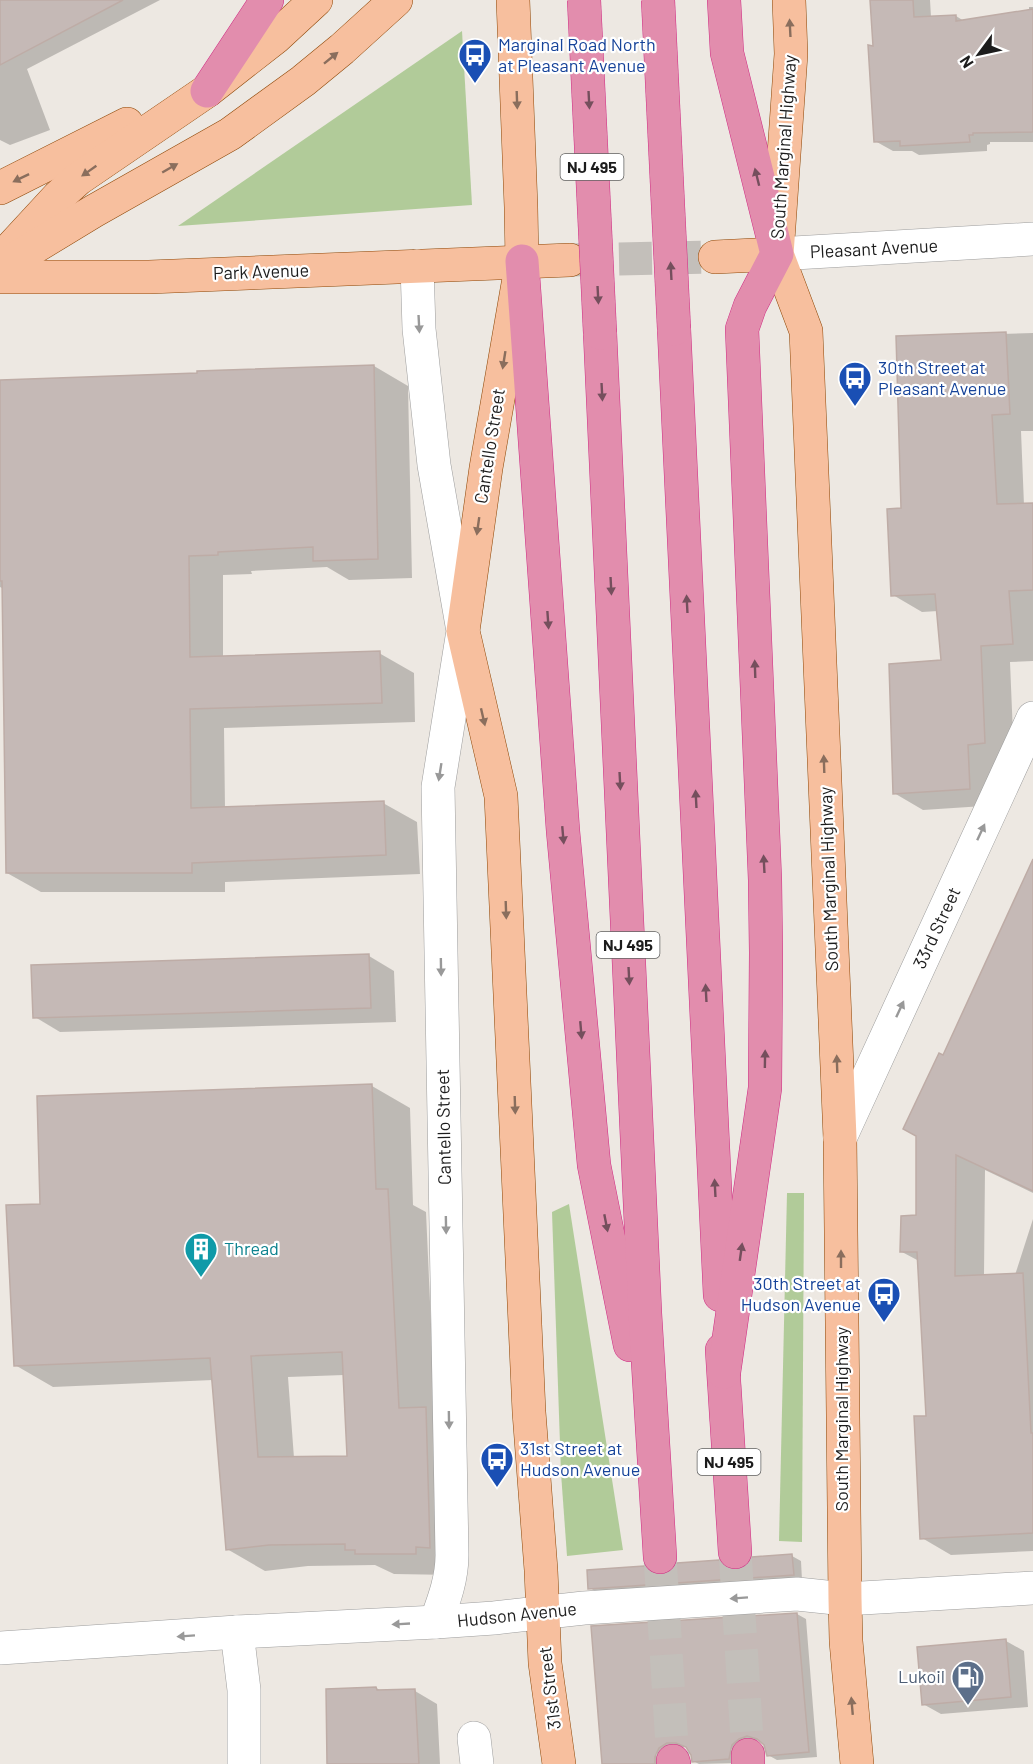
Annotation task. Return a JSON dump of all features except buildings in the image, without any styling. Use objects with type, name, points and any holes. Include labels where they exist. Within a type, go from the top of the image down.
[{"type":"highway","points":[[207,91],[267,0]]},
{"type":"highway","name":"NJ 495","points":[[584,0],[638,1174],[660,1557]]},
{"type":"highway","name":"NJ 495","points":[[658,0],[724,1372],[735,1552]]},
{"type":"highway","points":[[724,0],[727,52],[777,254],[750,306],[742,329],[765,880],[765,1088],[724,1372]]},
{"type":"highway","points":[[522,261],[563,831],[594,1165],[654,1464]]},
{"type":"main road","points":[[0,260],[58,197],[78,179],[207,91],[276,37],[316,0]]},
{"type":"main road","points":[[0,268],[94,211],[230,134],[303,81],[396,0]]},
{"type":"main road","name":"Cantello Street","points":[[513,0],[522,207],[522,261],[486,468],[463,631],[501,796],[525,1335],[543,1612]]},
{"type":"main road","name":"South Marginal Highway","points":[[789,0],[791,54],[777,254],[806,331],[840,1138],[846,1641],[857,1764]]},
{"type":"main road","points":[[0,188],[129,123],[207,91]]},
{"type":"main road","name":"Pleasant Avenue","points":[[715,257],[777,254]]},
{"type":"main road","points":[[522,261],[570,260]]},
{"type":"main road","name":"Park Avenue","points":[[0,277],[149,276],[522,261]]},
{"type":"main road","name":"31st Street","points":[[543,1612],[545,1663],[559,1764]]},
{"type":"street","name":"Pleasant Avenue","points":[[777,254],[1033,239]]},
{"type":"street","name":"Cantello Street","points":[[417,266],[419,329],[434,465],[463,631],[438,787],[452,1563],[446,1595],[436,1622]]},
{"type":"street","name":"33rd Street","points":[[840,1138],[1033,718]]},
{"type":"street","name":"Hudson Avenue","points":[[0,1648],[237,1632],[436,1622],[585,1608],[797,1594],[845,1599],[1033,1588]]},
{"type":"street","points":[[237,1632],[244,1690],[244,1764]]},
{"type":"green space","points":[[462,31],[472,205],[178,226]]},
{"type":"green space","points":[[787,1193],[804,1193],[802,1542],[779,1541]]},
{"type":"green space","points":[[569,1204],[623,1550],[567,1556],[561,1473],[552,1212]]},
{"type":"tunnel","points":[[570,260],[715,257]]},
{"type":"tunnel","points":[[735,1552],[748,1755]]},
{"type":"tunnel","points":[[660,1557],[673,1761]]},
{"type":"place","name":"Marginal Road North at Pleasant Avenue","points":[[475,84]]},
{"type":"place","name":"30th Street at Pleasant Avenue","points":[[855,407]]},
{"type":"place","name":"Thread","points":[[201,1278]]},
{"type":"place","name":"30th Street at Hudson Avenue","points":[[884,1323]]},
{"type":"place","name":"31st Street at Hudson Avenue","points":[[497,1488]]},
{"type":"place","name":"Lukoil","points":[[968,1706]]}]
